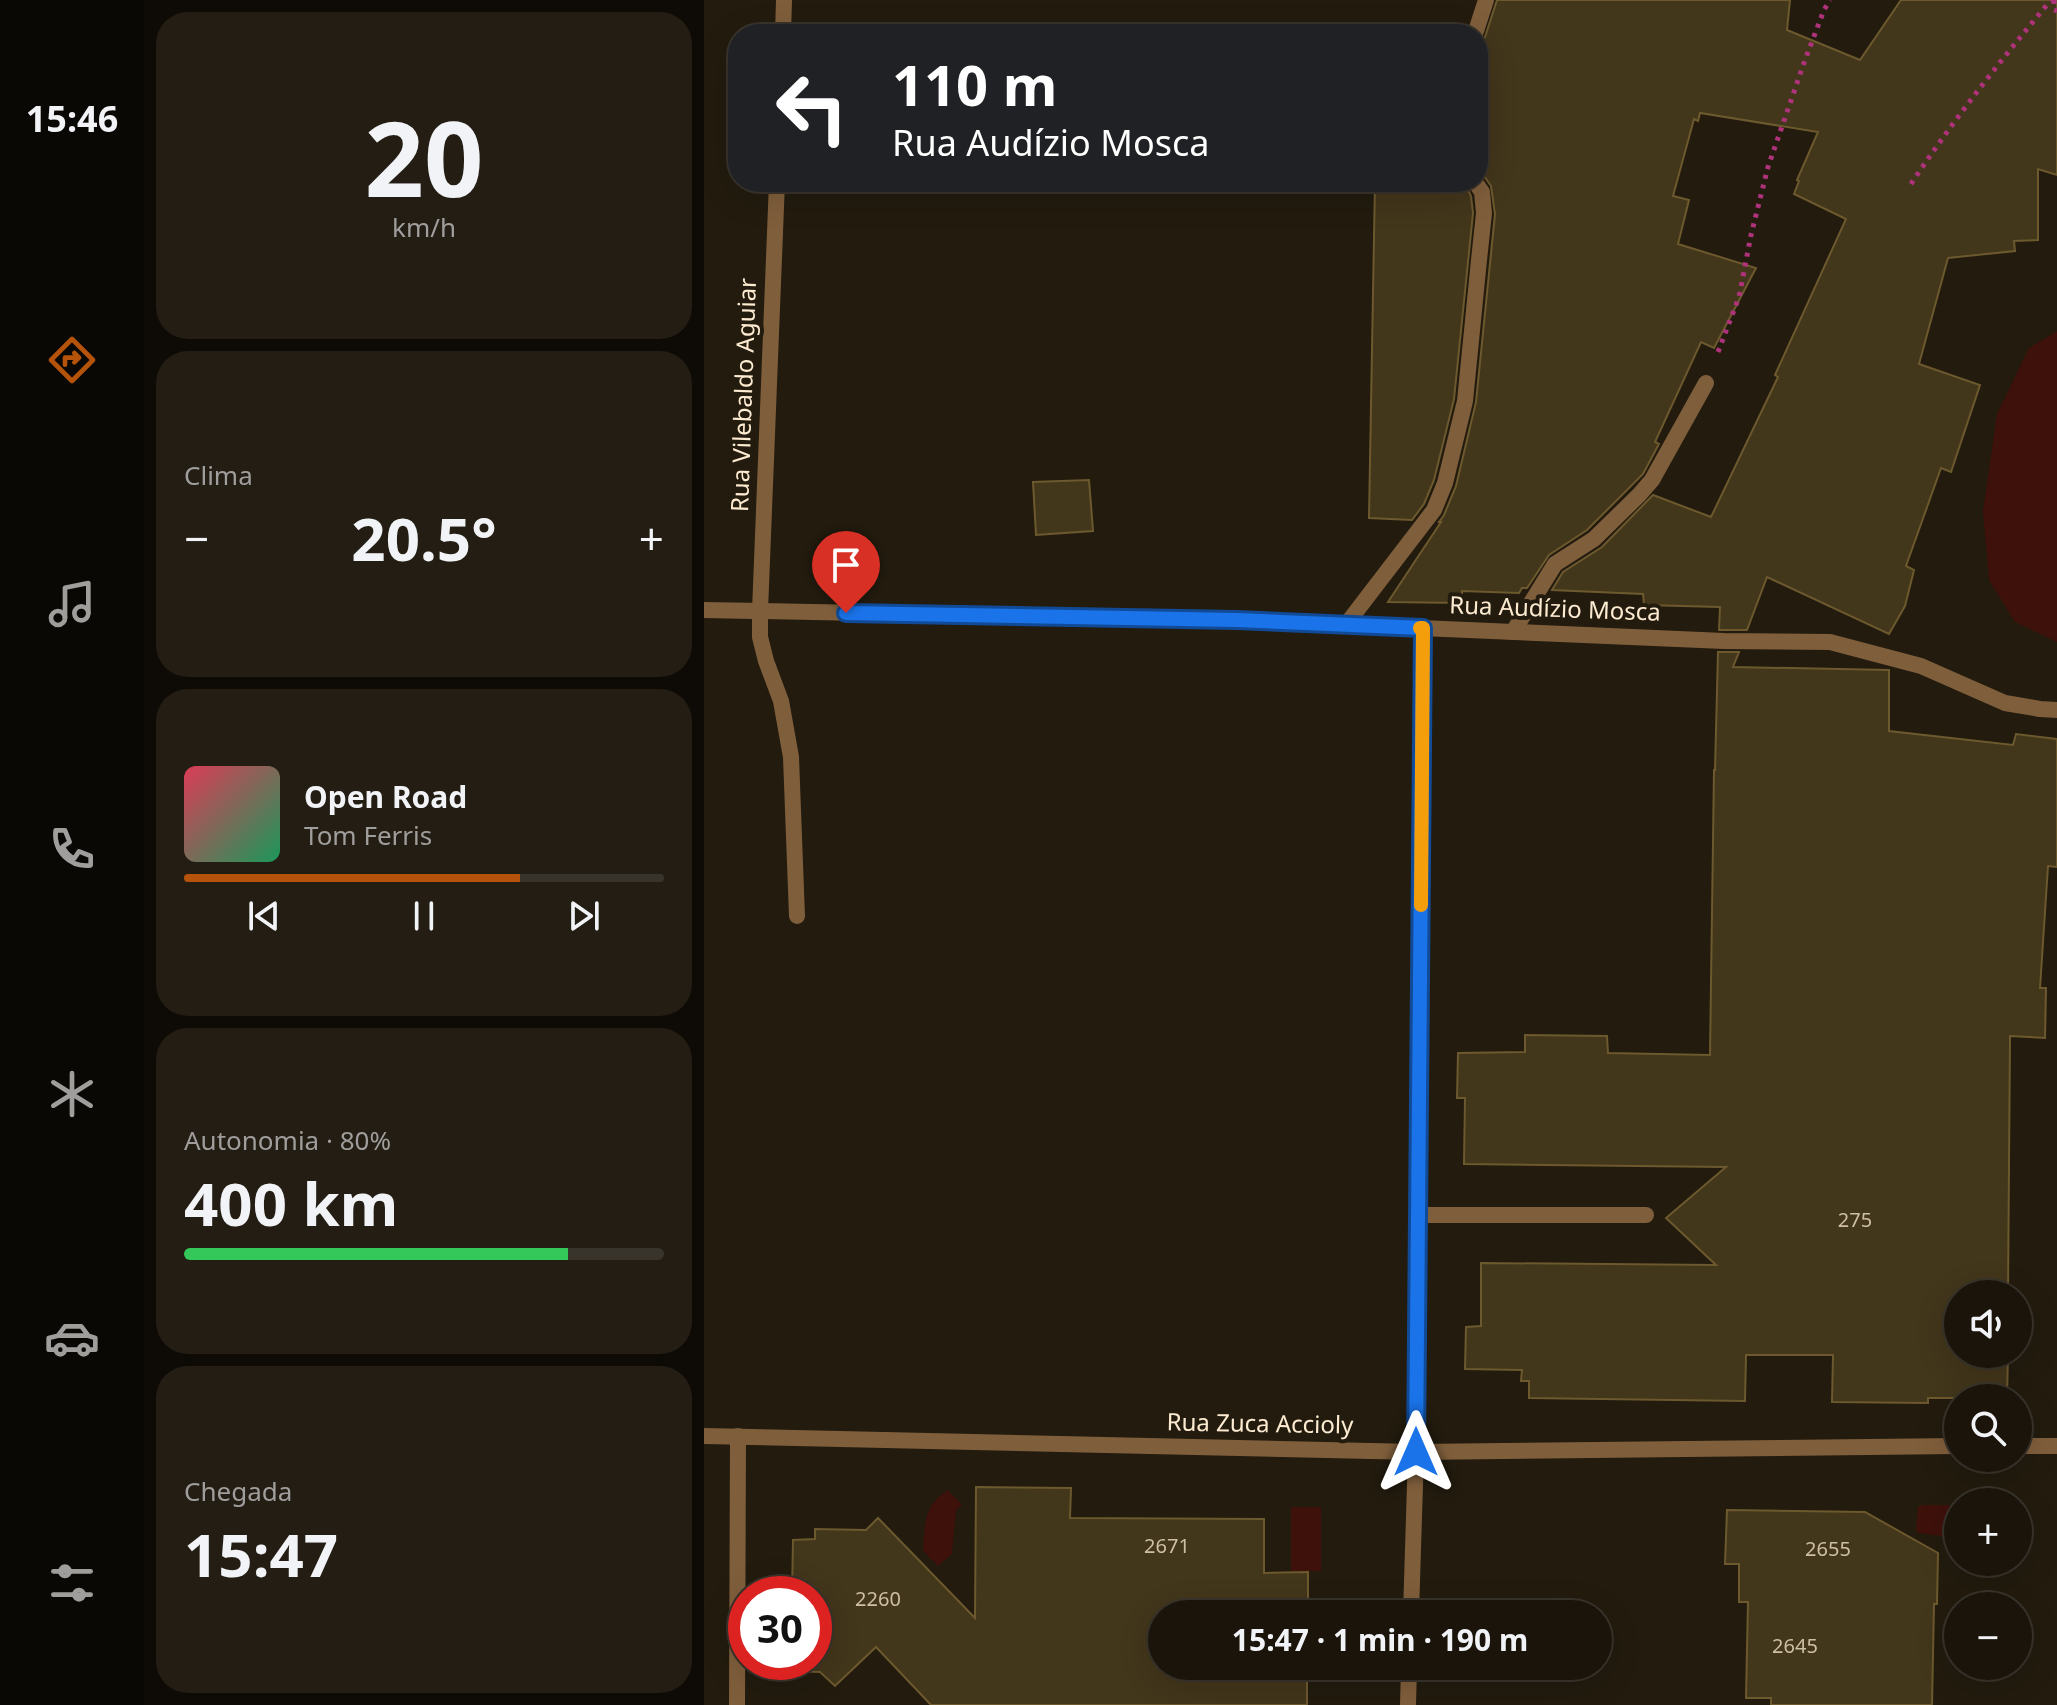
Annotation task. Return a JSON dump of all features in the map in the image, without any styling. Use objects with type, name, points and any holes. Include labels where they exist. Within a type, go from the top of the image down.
[{"type":"street","points":[[783,24],[784,0]]},
{"type":"street","points":[[1478,24],[1486,0]]},
{"type":"street","name":"Rua Vilebaldo Aguiar","points":[[777,192],[760,637],[781,701],[791,757],[797,916]]},
{"type":"street","points":[[1345,626],[1434,510],[1445,483],[1465,401],[1484,213],[1482,192]]},
{"type":"street","points":[[1513,632],[1555,564],[1594,539],[1652,480],[1706,383]]},
{"type":"street","name":"Rua Audízio Mosca","points":[[704,610],[1237,620],[1724,641],[1830,642],[1921,666],[2005,703],[2057,710]]},
{"type":"street","points":[[1411,1600],[1416,1452],[1423,628]]},
{"type":"street","points":[[1418,1215],[1646,1215]]},
{"type":"street","name":"Rua Zuca Accioly","points":[[704,1436],[1416,1452],[1944,1446]]},
{"type":"street","points":[[737,1705],[738,1436]]},
{"type":"street","points":[[2032,1446],[2057,1446]]},
{"type":"street","points":[[1408,1705],[1409,1680]]},
{"type":"path","points":[[1706,383],[1739,297],[1768,167],[1805,60],[1830,0]]},
{"type":"path","points":[[2052,0],[2057,11]]},
{"type":"path","points":[[1911,184],[1985,78],[2052,0]]},
{"type":"shaded area","points":[[2057,331],[2057,642],[2015,622],[1989,580],[1983,511],[1997,414],[2029,348]]},
{"type":"shaded area","points":[[948,1490],[962,1505],[956,1510],[952,1554],[938,1566],[923,1551],[925,1524],[934,1502]]},
{"type":"shaded area","points":[[1944,1505],[1944,1536],[1918,1533],[1918,1507]]},
{"type":"shaded area","points":[[1291,1507],[1321,1507],[1321,1571],[1291,1571]]},
{"type":"building","points":[[1497,0],[1790,0],[1787,30],[1860,60],[1901,0],[2057,0],[2057,175],[2038,169],[2038,240],[2014,241],[2015,251],[1948,258],[1919,364],[1980,385],[1951,472],[1941,468],[1906,566],[1914,570],[1905,606],[1889,634],[1767,577],[1747,630],[1719,630],[1720,607],[1644,605],[1643,594],[1552,590],[1563,572],[1602,547],[1653,495],[1711,517],[1778,377],[1775,375],[1846,219],[1794,194],[1818,132],[1700,113],[1698,121],[1694,119],[1673,196],[1689,200],[1678,244],[1756,268],[1714,348],[1701,342],[1655,442],[1659,444],[1643,474],[1587,530],[1549,555],[1527,588],[1522,588],[1519,593],[1462,591],[1462,603],[1388,602],[1441,522],[1456,486],[1476,402],[1495,214],[1488,182],[1488,28]]},
{"type":"building","points":[[1375,192],[1469,192],[1473,213],[1454,399],[1434,480],[1424,504],[1412,520],[1369,518]]},
{"type":"building","points":[[1089,480],[1093,531],[1036,535],[1033,482]]},
{"type":"building","points":[[1718,652],[1739,652],[1733,667],[1889,670],[1889,731],[2013,745],[2016,734],[2057,739],[2057,867],[2048,866],[2040,988],[2046,988],[2045,1038],[2010,1036],[2008,1280],[1944,1280],[1944,1368],[2008,1368],[2007,1384],[1944,1384],[1944,1398],[1928,1398],[1928,1403],[1832,1402],[1833,1355],[1746,1355],[1745,1401],[1529,1398],[1529,1381],[1521,1381],[1522,1370],[1465,1369],[1466,1327],[1481,1326],[1481,1263],[1716,1265],[1666,1218],[1726,1167],[1464,1164],[1465,1098],[1457,1098],[1458,1053],[1525,1052],[1525,1035],[1607,1036],[1608,1053],[1710,1055]]},
{"type":"building","points":[[976,1487],[1071,1488],[1070,1518],[1264,1519],[1264,1573],[1308,1572],[1308,1600],[1148,1600],[1148,1680],[1307,1680],[1307,1705],[931,1705],[876,1647],[835,1686],[829,1680],[832,1680],[832,1576],[792,1576],[793,1540],[815,1539],[815,1529],[866,1530],[878,1518],[975,1618]]},
{"type":"building","points":[[1727,1510],[1865,1512],[1938,1553],[1932,1705],[1771,1705],[1771,1698],[1746,1698],[1748,1602],[1739,1602],[1739,1564],[1725,1564]]},
{"type":"slow traffic","points":[[1420,628],[1423,628],[1421,905]]},
{"type":"route","points":[[846,613],[1237,620],[1423,628],[1416,1452]]}]
